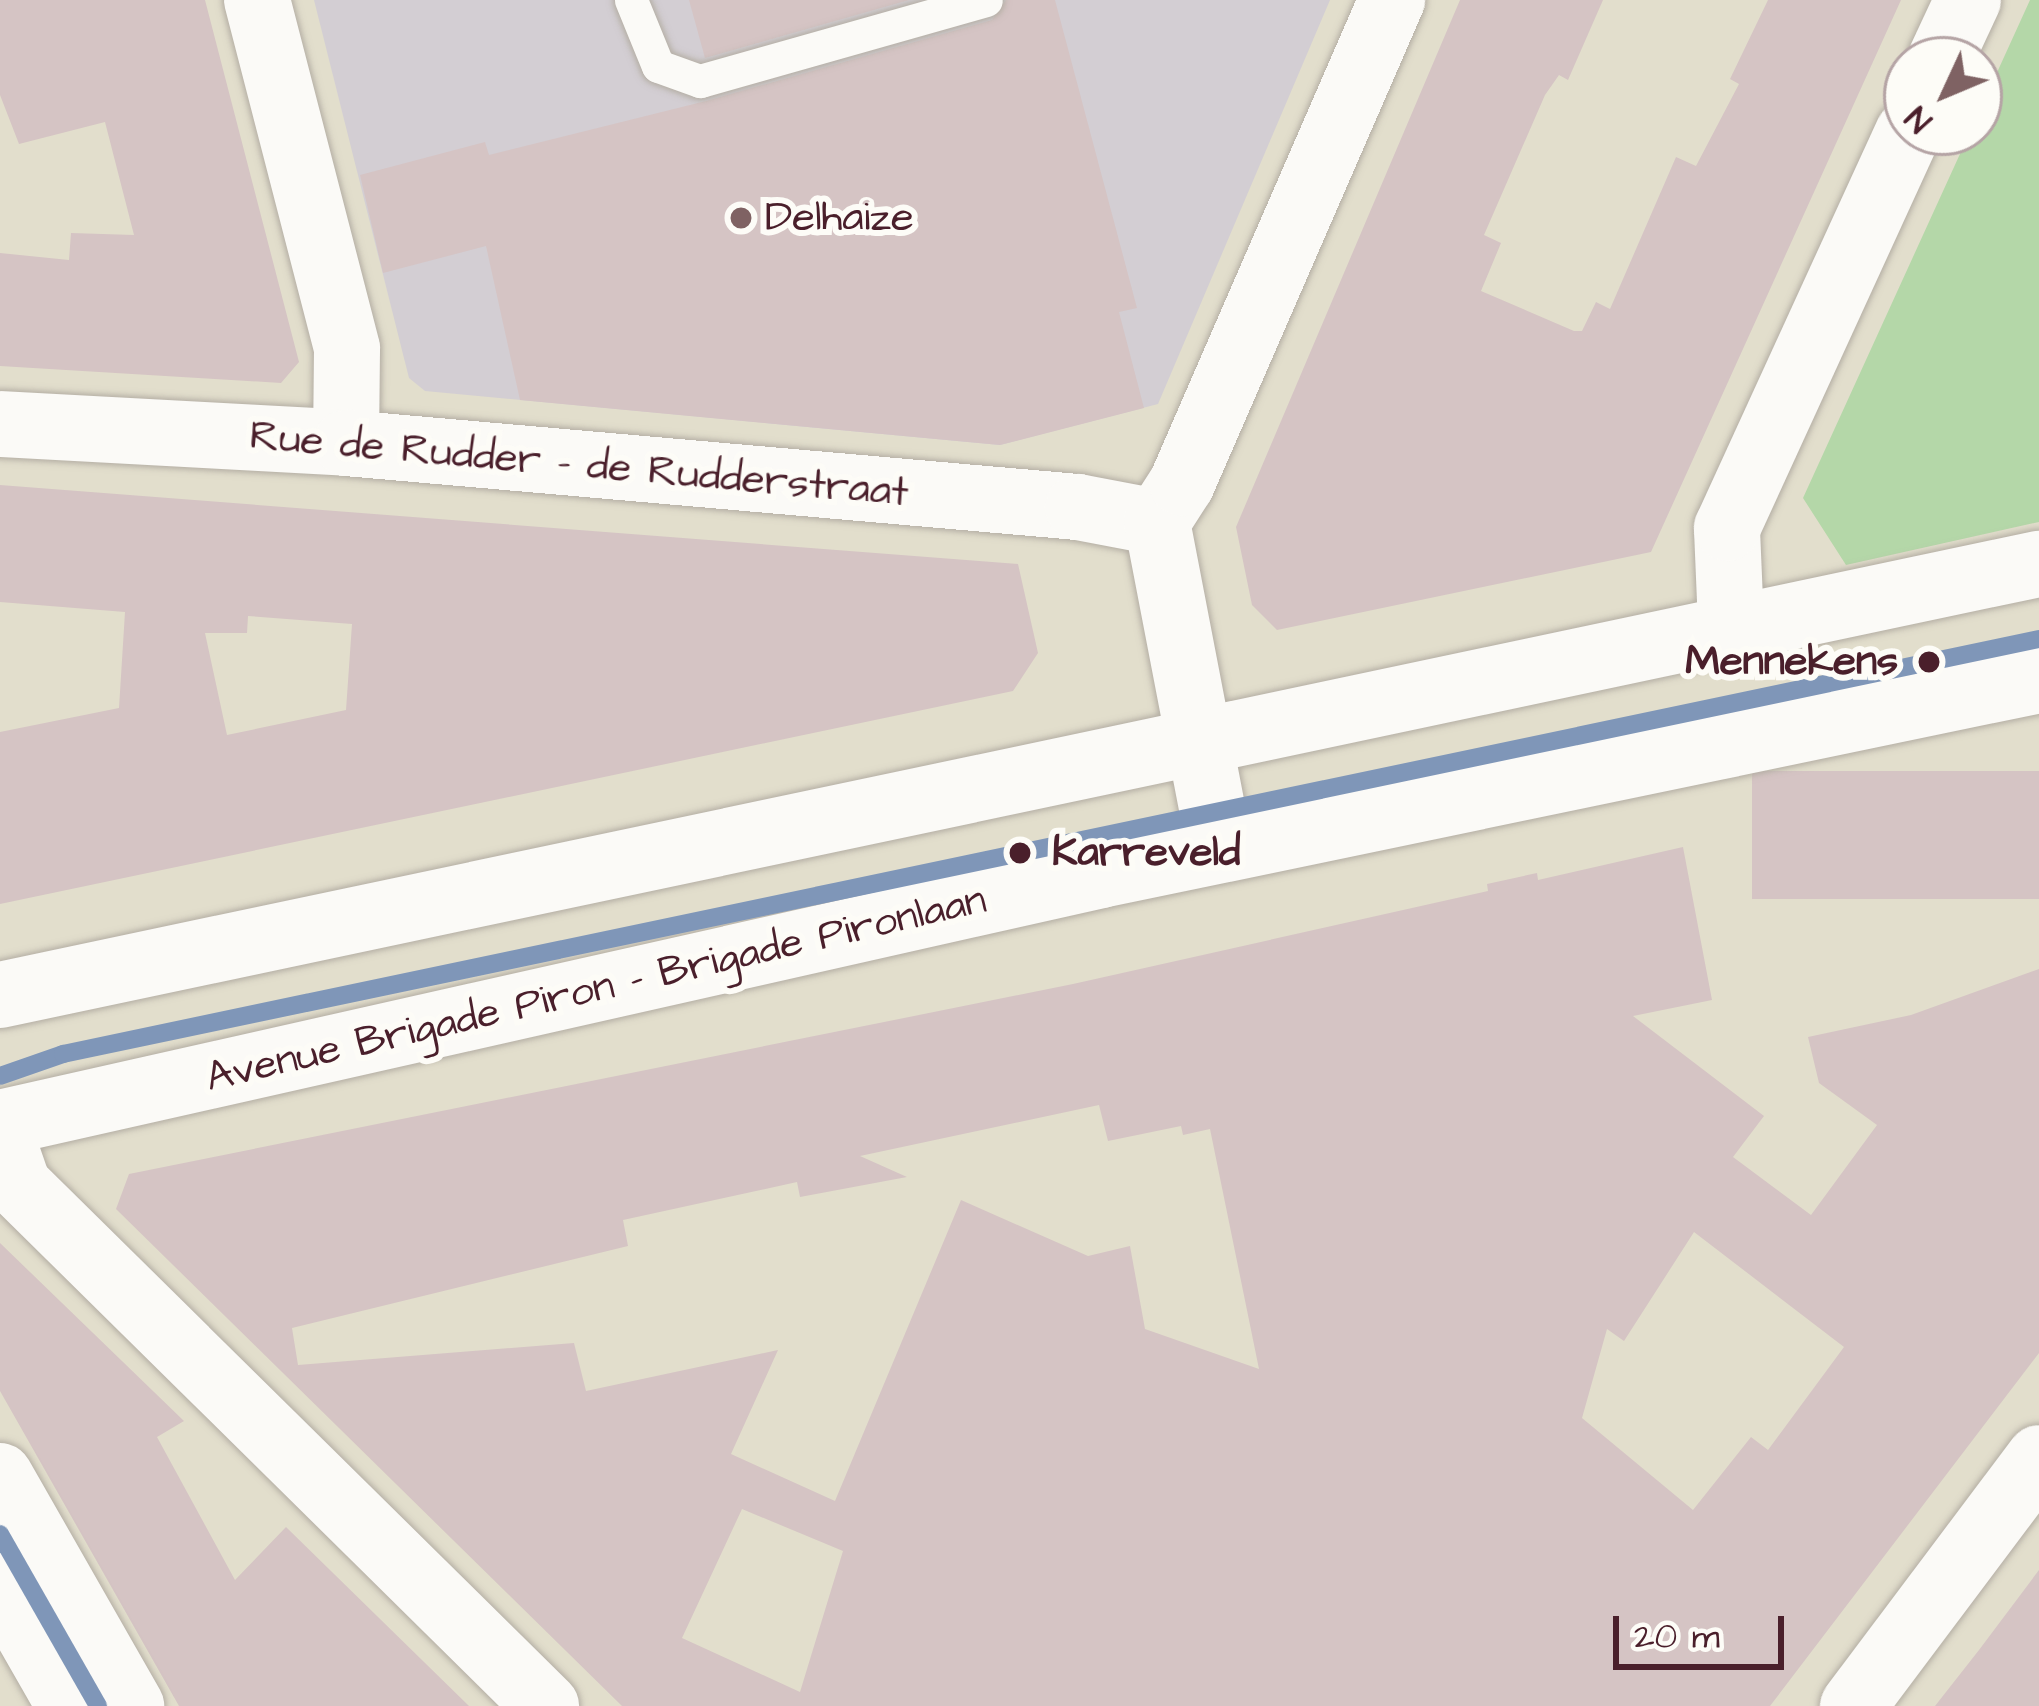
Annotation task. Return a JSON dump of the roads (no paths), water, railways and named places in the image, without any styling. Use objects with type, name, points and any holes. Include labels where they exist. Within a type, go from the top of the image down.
[{"type":"street","points":[[257,0],[347,350],[346,443]]},
{"type":"street","points":[[1220,849],[1157,522],[1182,483],[1392,0]]},
{"type":"street","points":[[1951,36],[1968,0]]},
{"type":"street","points":[[1731,625],[1727,528],[1897,156]]},
{"type":"street","name":"Rue de Rudder - de Rudderstraat","points":[[0,424],[346,443],[1078,507],[1157,522]]},
{"type":"street","points":[[0,995],[1731,625],[2039,564]]},
{"type":"street","name":"Avenue Brigade Piron - Brigade Pironlaan","points":[[0,1123],[1220,849],[2039,680]]},
{"type":"street","points":[[0,1133],[18,1185],[546,1706]]},
{"type":"street","points":[[1853,1706],[2039,1458]]},
{"type":"street","points":[[0,1477],[131,1706]]},
{"type":"street","points":[[0,1584],[70,1706]]},
{"type":"lane","points":[[631,0],[658,66],[700,81],[986,0]]},
{"type":"place","name":"Delhaize","points":[[741,218]]},
{"type":"place","name":"Mennekens","points":[[1929,662]]},
{"type":"place","name":"Karreveld","points":[[1020,853]]}]
